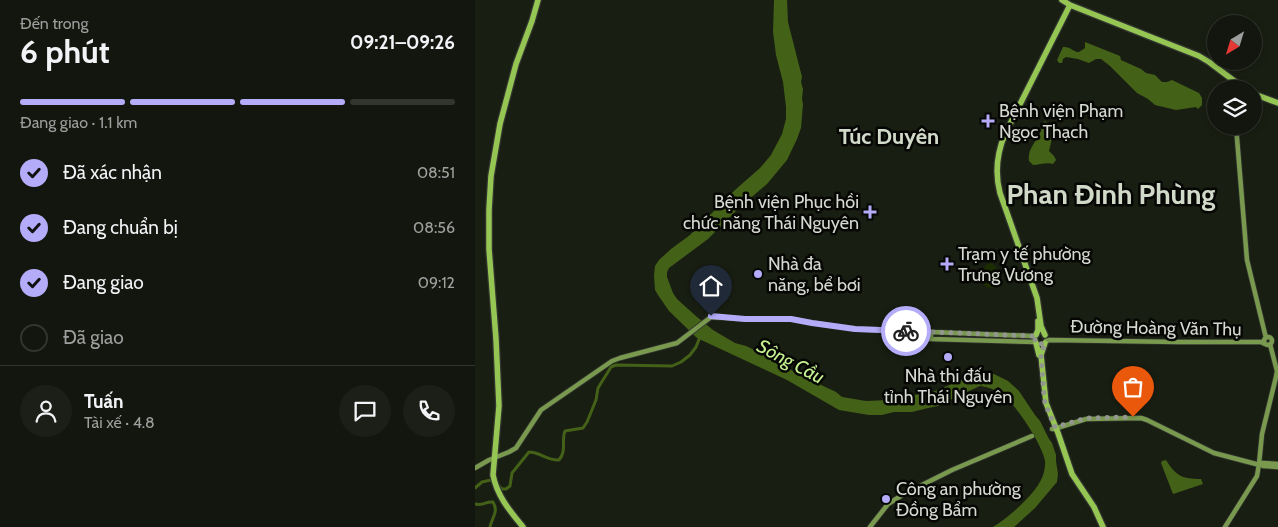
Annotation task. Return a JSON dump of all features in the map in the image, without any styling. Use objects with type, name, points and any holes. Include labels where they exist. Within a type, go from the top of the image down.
[{"type":"highway","points":[[522,527],[504,506],[493,485],[491,474],[497,428],[498,401],[488,259],[488,227],[490,171],[499,123],[512,69],[537,0]]},
{"type":"highway","points":[[1054,429],[1044,396],[1041,355],[1045,339],[1037,298],[1000,193],[997,173],[1003,139],[1068,2],[1199,56],[1232,80]]},
{"type":"highway","points":[[1043,56],[1002,138],[995,166],[995,176],[999,194],[1035,300],[1038,326],[1036,339],[1044,403],[1072,474],[1094,507],[1103,527]]},
{"type":"highway","points":[[1262,98],[1278,102]]},
{"type":"highway","points":[[1036,339],[1040,333],[1045,339]]},
{"type":"highway","points":[[1036,339],[1040,344],[1045,339]]},
{"type":"main road","points":[[1225,527],[1257,476],[1261,464],[1262,434],[1277,377],[1247,258],[1237,135]]},
{"type":"main road","points":[[475,468],[516,448],[541,410],[612,361],[680,341],[712,316],[745,319],[789,318],[855,329],[1033,336],[1036,339]]},
{"type":"main road","points":[[931,332],[931,339],[1036,339]]},
{"type":"main road","name":"Đường Hoàng Văn Thụ","points":[[1045,339],[1278,341]]},
{"type":"main road","points":[[1054,429],[1086,419],[1141,418],[1220,455],[1256,464],[1278,465]]},
{"type":"main road","points":[[870,527],[884,509],[899,497],[957,468],[1031,436]]},
{"type":"shaded area","name":"Sông Cầu","points":[[774,0],[787,0],[788,22],[802,77],[803,104],[801,128],[787,160],[767,184],[740,207],[708,239],[669,268],[667,277],[673,293],[677,299],[713,330],[735,343],[746,346],[775,360],[842,397],[866,401],[889,400],[935,391],[969,377],[984,374],[994,374],[1008,381],[1019,391],[1040,421],[1052,443],[1056,455],[1058,474],[1057,482],[1035,508],[1014,527],[993,527],[1015,510],[1037,487],[1044,472],[1045,461],[1038,442],[1010,401],[1002,394],[990,388],[980,386],[938,406],[912,412],[869,415],[839,410],[787,380],[697,338],[669,311],[655,290],[655,266],[659,260],[690,235],[760,168],[771,155],[782,134],[786,119],[786,107],[773,32]]},
{"type":"shaded area","points":[[1085,42],[1120,56],[1121,60],[1146,73],[1155,75],[1162,82],[1172,80],[1199,93],[1202,98],[1202,105],[1198,109],[1196,107],[1176,110],[1155,105],[1137,93],[1101,59],[1096,59],[1089,63],[1066,57],[1062,63],[1059,63],[1057,60],[1063,47],[1079,52],[1085,48]]},
{"type":"shaded area","points":[[1045,121],[1052,130],[1049,151],[1056,160],[1053,164],[1033,165],[1029,161],[1029,153]]},
{"type":"shaded area","points":[[990,263],[996,267],[996,285],[993,288],[984,285],[984,269]]},
{"type":"shaded area","points":[[1166,460],[1180,476],[1201,479],[1203,484],[1173,494],[1161,463]]},
{"type":"waterway","points":[[497,484],[502,489],[510,486],[512,473],[529,452],[559,460],[563,453],[565,431],[583,428],[596,400],[598,388],[611,367],[616,365],[672,366],[690,355],[700,337]]},
{"type":"waterway","points":[[475,488],[482,482],[491,480]]},
{"type":"waterway","points":[[475,504],[493,502],[495,512],[490,527]]},
{"type":"way so far","points":[[906,331],[1036,335],[1036,343],[1045,343],[1041,355],[1044,396],[1055,427],[1086,418],[1133,417]]},
{"type":"place","name":"Bệnh viện Phạm Ngọc Thạch","points":[[988,121]]},
{"type":"place","name":"Bệnh viện Phục hồi chức năng Thái Nguyên","points":[[870,212]]},
{"type":"place","name":"Trạm y tế phường Trưng Vương","points":[[947,264]]},
{"type":"place","name":"Nhà đa năng, bể bơi","points":[[758,274]]},
{"type":"place","name":"Nhà thi đấu tỉnh Thái Nguyên","points":[[948,357]]},
{"type":"place","name":"Công an phường Đồng Bẩm","points":[[886,499]]},
{"type":"district","name":"Túc Duyên","points":[[889,136]]},
{"type":"district","name":"Phan Đình Phùng","points":[[1111,194]]},
{"type":"route","points":[[711,316],[745,319],[791,319],[855,329],[906,331]]}]
